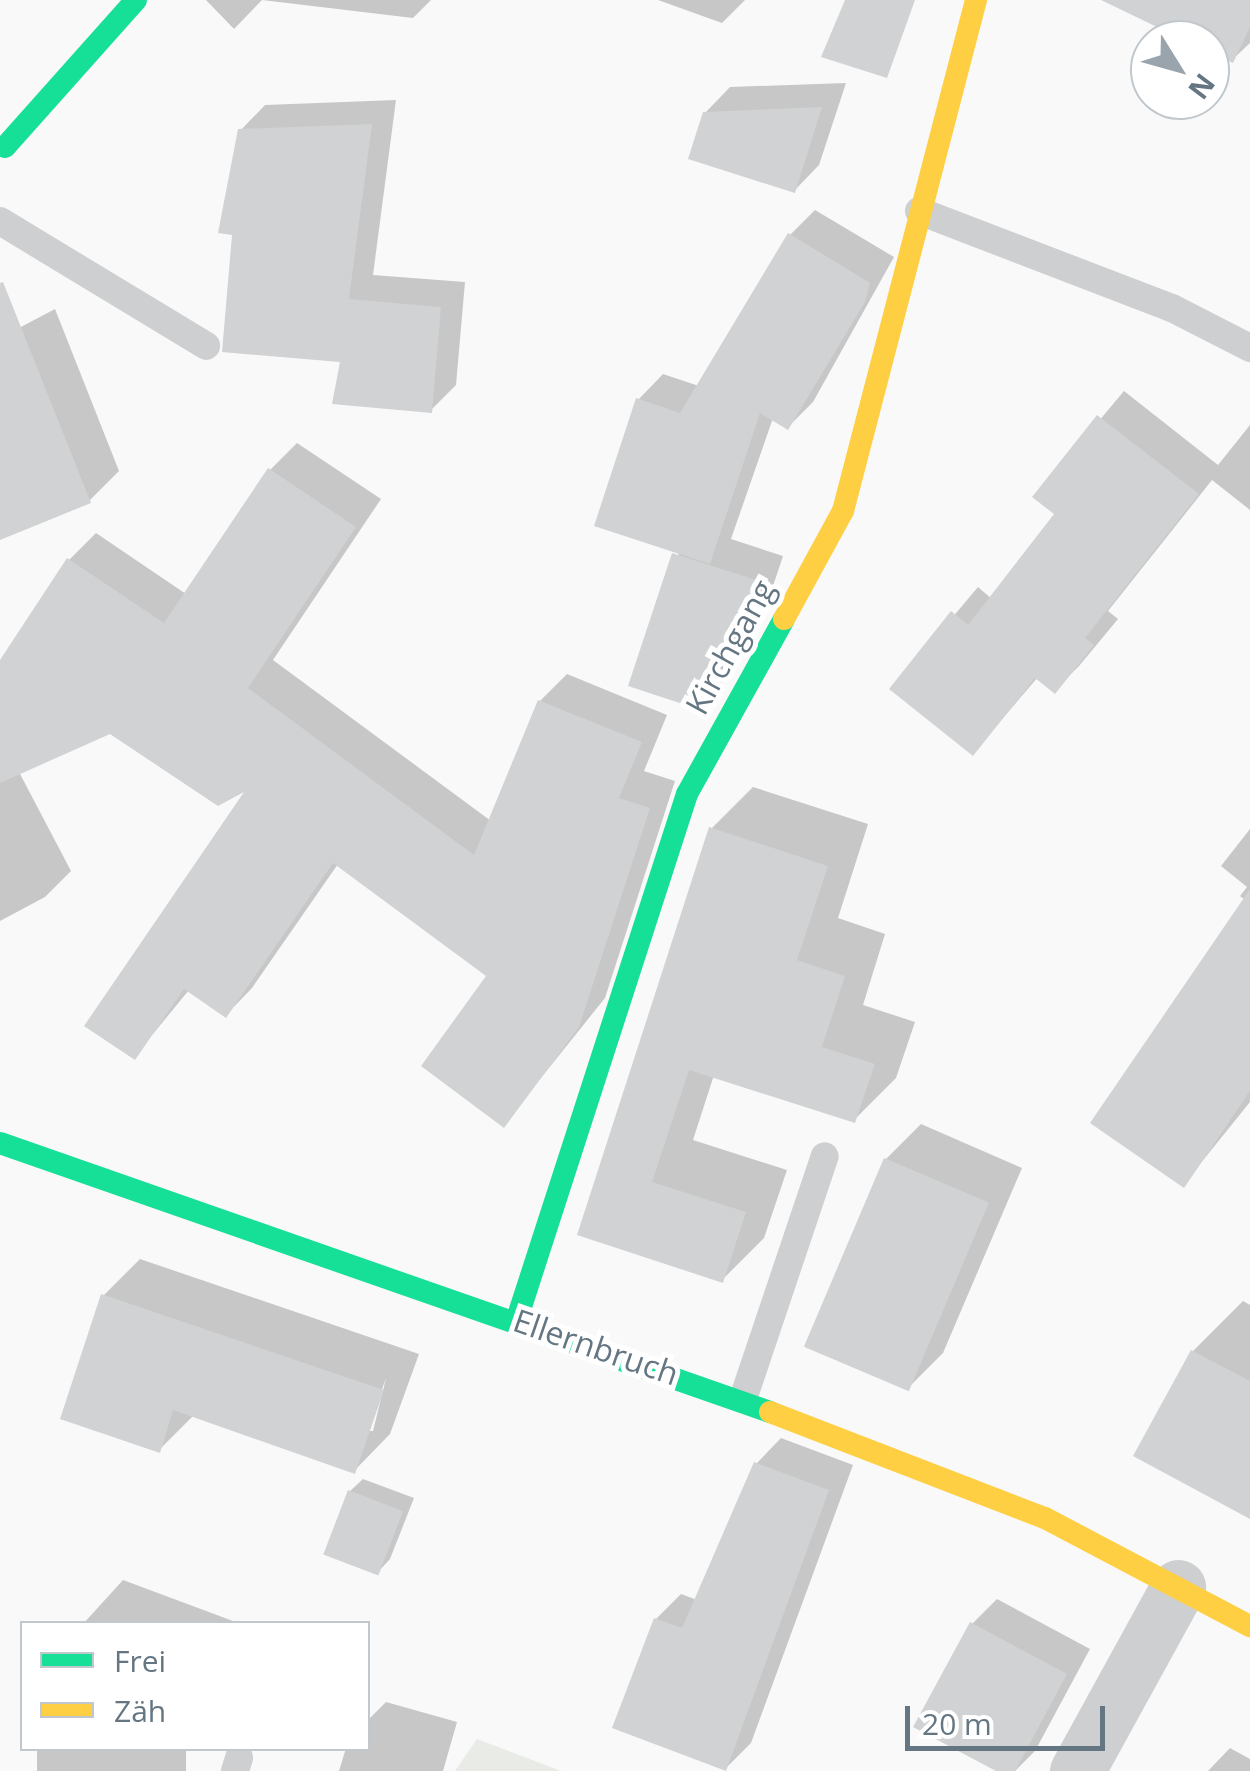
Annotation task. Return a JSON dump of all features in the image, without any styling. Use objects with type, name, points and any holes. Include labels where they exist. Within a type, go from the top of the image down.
[{"type":"street","points":[[2,146],[136,0]]},
{"type":"street","name":"Kirchgang","points":[[517,1319],[686,794],[843,511],[976,0]]},
{"type":"street","name":"Ellernbruch","points":[[0,1143],[743,1399],[1028,1511],[1250,1626]]},
{"type":"street","points":[[1077,1771],[1178,1586]]},
{"type":"lane","points":[[919,211],[1172,308],[1250,348]]},
{"type":"lane","points":[[0,220],[206,346]]},
{"type":"lane","points":[[743,1399],[825,1156]]},
{"type":"shaded area","points":[[477,1739],[561,1771],[455,1771]]},
{"type":"building","points":[[845,0],[915,0],[887,78],[821,57]]},
{"type":"building","points":[[1101,0],[1250,0],[1250,27],[1233,63],[1230,20],[1142,20]]},
{"type":"building","points":[[822,107],[795,193],[688,159],[703,112]]},
{"type":"building","points":[[372,124],[349,299],[441,307],[432,413],[332,404],[340,362],[222,352],[232,235],[218,233],[238,129]]},
{"type":"building","points":[[788,233],[870,283],[865,302],[788,430],[760,413],[710,564],[594,526],[636,398],[680,413]]},
{"type":"building","points":[[3,282],[91,503],[0,540],[0,283]]},
{"type":"building","points":[[1097,415],[1199,494],[1085,638],[1094,645],[1055,694],[1035,678],[973,756],[889,689],[951,611],[968,625],[1054,514],[1032,497]]},
{"type":"building","points":[[268,468],[356,527],[248,688],[474,855],[538,700],[642,742],[619,798],[650,808],[579,1027],[504,1128],[421,1066],[486,976],[333,863],[226,1018],[184,989],[135,1060],[84,1026],[244,792],[218,806],[110,734],[0,783],[0,660],[67,558],[164,623]]},
{"type":"building","points":[[672,553],[759,581],[746,623],[698,709],[628,686]]},
{"type":"building","points":[[709,827],[828,866],[797,960],[845,976],[822,1047],[875,1064],[855,1123],[689,1070],[652,1182],[746,1212],[723,1283],[577,1235]]},
{"type":"building","points":[[1250,889],[1250,1091],[1184,1188],[1090,1123]]},
{"type":"building","points":[[884,1158],[989,1203],[909,1391],[804,1347]]},
{"type":"building","points":[[101,1294],[384,1390],[355,1474],[173,1410],[160,1453],[60,1419]]},
{"type":"building","points":[[1191,1350],[1250,1381],[1250,1519],[1133,1456]]},
{"type":"building","points":[[754,1462],[829,1490],[726,1771],[612,1728],[654,1618],[682,1628]]},
{"type":"building","points":[[348,1490],[403,1511],[378,1576],[323,1554]]},
{"type":"building","points":[[970,1622],[1067,1674],[1015,1771],[996,1771],[913,1727]]},
{"type":"traffic: fast","points":[[5,147],[136,0]]},
{"type":"traffic: fast","points":[[517,1319],[687,794],[784,619]]},
{"type":"traffic: fast","points":[[0,1143],[770,1412]]},
{"type":"traffic: slow","points":[[784,619],[843,511],[976,0]]},
{"type":"traffic: slow","points":[[770,1412],[1045,1518],[1250,1626]]}]
